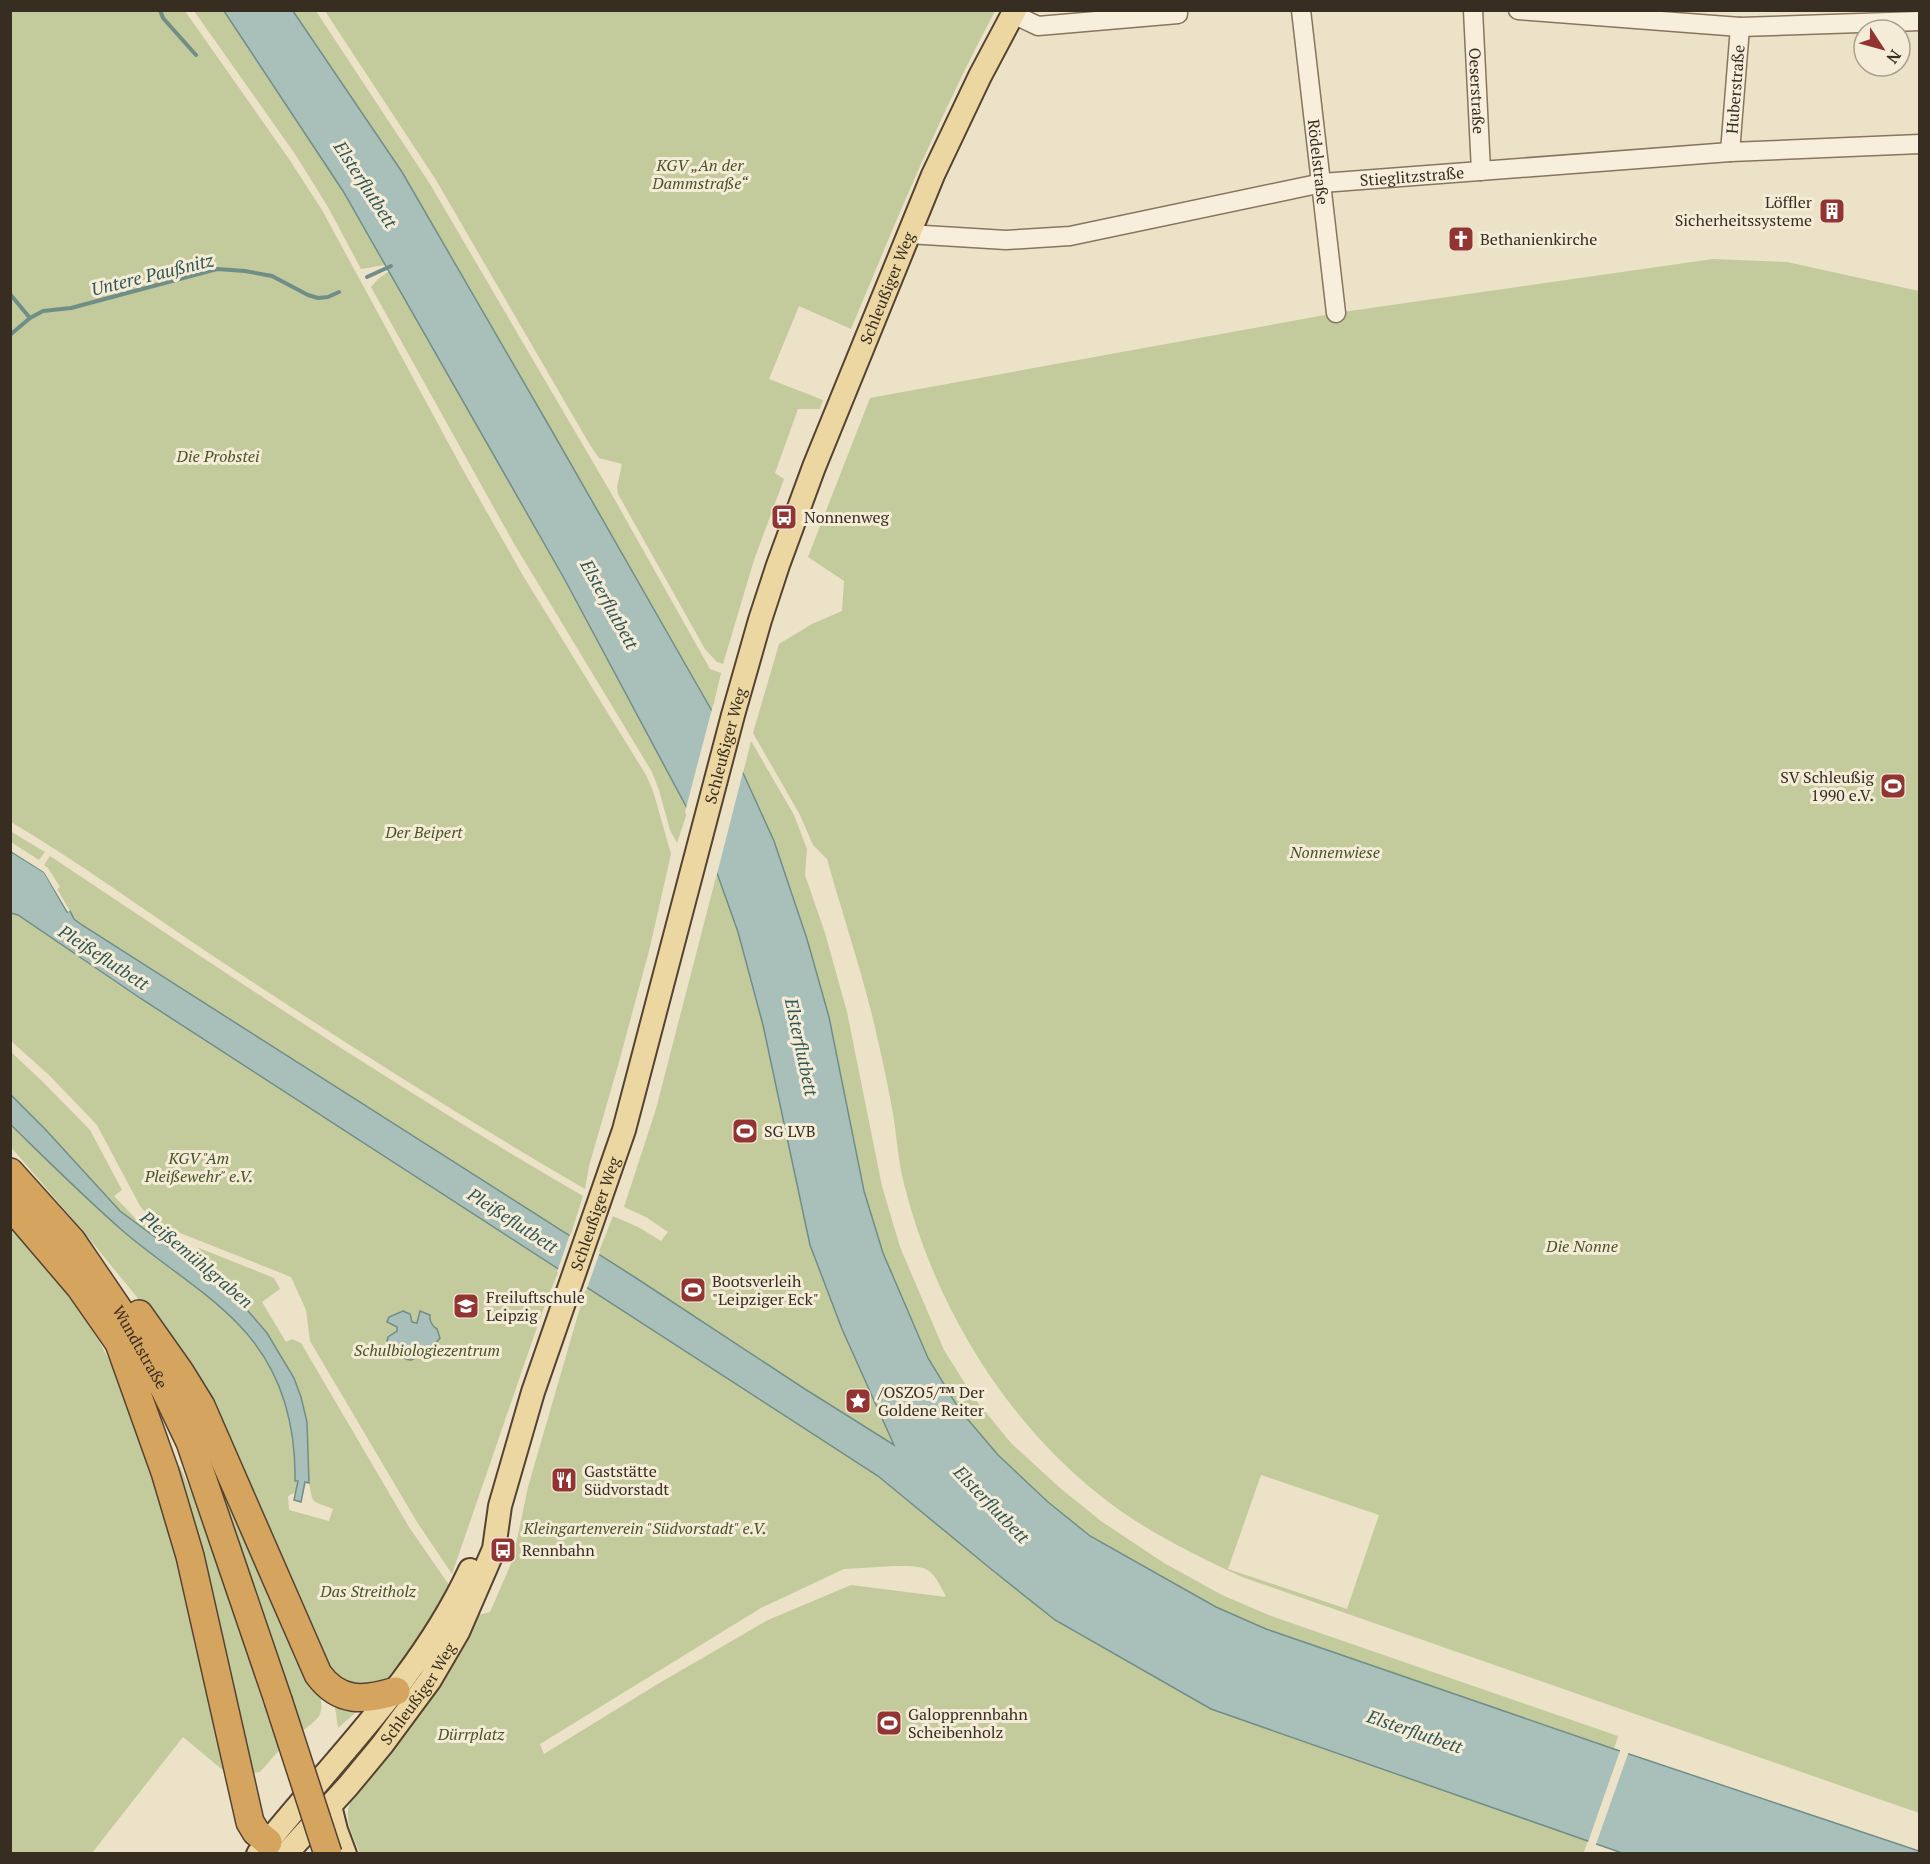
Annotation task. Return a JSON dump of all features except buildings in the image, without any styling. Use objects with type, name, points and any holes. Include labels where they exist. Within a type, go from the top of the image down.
[{"type":"highway","name":"Wundtstraße","points":[[10,1172],[72,1241],[119,1310],[165,1390],[190,1442],[328,1854]]},
{"type":"highway","name":"Wundtstraße","points":[[10,1205],[58,1258],[119,1343],[178,1448],[226,1548]]},
{"type":"highway","points":[[72,1241],[132,1305],[180,1372],[201,1406],[318,1674],[329,1688],[347,1697],[379,1695],[396,1690]]},
{"type":"highway","points":[[119,1343],[165,1472],[190,1556],[212,1644],[250,1822],[273,1851]]},
{"type":"main road","name":"Schleußiger Weg","points":[[273,1851],[330,1806],[401,1720],[430,1680],[454,1640],[494,1549],[500,1506],[533,1392],[624,1130],[760,620],[818,458],[908,234],[971,95],[1014,12]]},
{"type":"main road","name":"Schleußiger Weg","points":[[273,1851],[424,1652],[459,1594],[500,1506]]},
{"type":"main road","points":[[330,1806],[345,1854]]},
{"type":"street","points":[[1014,12],[1038,26],[1121,15],[1178,14],[1177,10]]},
{"type":"street","name":"Rödelstraße","points":[[1301,10],[1336,313]]},
{"type":"street","name":"Oeserstraße","points":[[1473,10],[1480,171]]},
{"type":"street","points":[[1518,10],[1740,27],[1920,21]]},
{"type":"street","name":"Huberstraße","points":[[1730,152],[1740,27]]},
{"type":"street","name":"Stieglitzstraße","points":[[908,234],[1006,240],[1070,236],[1322,183],[1730,152],[1920,144]]},
{"type":"green space","points":[[11,10],[185,11],[322,210],[522,574],[646,775],[653,791],[671,854],[650,947],[589,1166],[585,1189],[345,1042],[11,822]]},
{"type":"green space","points":[[194,11],[224,11],[343,191],[385,265],[361,269],[328,207],[295,154]]},
{"type":"green space","points":[[293,11],[316,11],[430,184],[611,493],[710,669],[721,673],[712,711],[552,431]]},
{"type":"green space","name":"KGV „An der Dammstraße“","points":[[325,11],[995,11],[937,128],[851,329],[799,306],[769,379],[823,400],[820,409],[798,409],[775,473],[784,479],[754,560],[723,664],[717,662],[705,649],[618,494],[617,487],[622,464],[599,458],[590,445],[436,180]]},
{"type":"green space","name":"Die Nonne","points":[[1713,259],[1787,262],[1919,291],[1919,1813],[1242,1577],[1174,1543],[1134,1520],[1091,1488],[1052,1452],[1016,1411],[984,1368],[957,1321],[934,1272],[915,1222],[901,1171],[892,1108],[874,1023],[827,859],[813,845],[800,815],[753,733],[779,644],[812,624],[842,611],[844,581],[808,557],[870,398],[1336,313]],"holes":[[[1261,1475],[1379,1515],[1347,1609],[1228,1569]]]},
{"type":"green space","points":[[389,271],[565,580],[688,810],[677,843],[670,830],[652,772],[513,542],[371,287]]},
{"type":"green space","points":[[751,741],[794,815],[807,849],[805,875],[825,933],[847,1012],[882,1186],[900,1247],[944,1350],[974,1398],[1011,1443],[1060,1488],[1101,1521],[1164,1563],[1222,1595],[1271,1616],[1618,1736],[1614,1749],[1266,1629],[1216,1607],[1090,1536],[1048,1502],[998,1455],[959,1409],[928,1358],[883,1253],[864,1191],[807,939],[774,841],[743,773]]},
{"type":"green space","points":[[10,831],[45,852],[39,860],[11,842]]},
{"type":"green space","points":[[50,856],[381,1073],[583,1196],[570,1237],[82,925],[71,915],[56,890],[60,887],[44,865]]},
{"type":"green space","points":[[717,873],[738,932],[763,1025],[810,1245],[842,1329],[895,1446],[598,1254],[613,1216],[640,1228],[661,1241],[668,1232],[646,1217],[624,1207],[656,1109]]},
{"type":"green space","points":[[11,913],[18,915],[140,998],[559,1270],[543,1310],[452,1574],[417,1522],[310,1341],[306,1310],[291,1277],[175,1231],[151,1219],[140,1206],[97,1125],[49,1075],[11,1041]]},
{"type":"green space","name":"Das Streitholz","points":[[11,1052],[90,1130],[122,1190],[114,1196],[136,1219],[141,1218],[155,1230],[175,1238],[173,1244],[194,1255],[199,1248],[274,1278],[280,1289],[262,1302],[286,1342],[292,1339],[301,1343],[409,1527],[449,1585],[446,1596],[400,1668],[392,1672],[380,1690],[333,1679],[159,1324],[11,1147],[10,1125],[109,1218],[227,1313],[254,1342],[276,1378],[289,1417],[295,1459],[295,1480],[298,1481],[296,1492],[288,1496],[289,1510],[329,1521],[333,1509],[315,1502],[312,1498],[309,1483],[307,1422],[294,1378],[267,1333],[243,1305],[120,1211],[11,1095]]},
{"type":"green space","points":[[10,1220],[45,1259],[99,1341],[121,1382],[153,1458],[230,1776],[183,1737],[92,1853],[11,1853]]},
{"type":"green space","points":[[586,1287],[878,1476],[1055,1619],[1211,1709],[1588,1841],[1583,1854],[360,1854],[348,1821],[351,1801],[436,1688],[479,1615],[490,1612],[513,1559],[528,1487]],"holes":[[[915,1566],[927,1570],[936,1579],[946,1597],[851,1585],[768,1620],[544,1754],[540,1744],[761,1608],[844,1569]]]},
{"type":"green space","points":[[179,1379],[319,1691],[321,1711],[317,1719],[301,1732]]},
{"type":"green space","points":[[180,1466],[203,1520],[282,1747],[260,1772],[246,1774],[171,1470]]},
{"type":"green space","points":[[334,1700],[362,1707],[338,1728]]},
{"type":"water","points":[[224,11],[293,11],[402,172],[712,711],[774,841],[807,939],[829,1017],[864,1191],[883,1253],[928,1358],[959,1409],[998,1455],[1048,1502],[1090,1536],[1216,1607],[1266,1629],[1919,1851],[1919,1853],[1622,1853],[1211,1709],[1055,1620],[878,1476],[140,998],[18,915],[11,913],[10,851],[44,872],[67,912],[70,911],[74,919],[82,925],[894,1445],[842,1329],[810,1245],[763,1025],[738,932],[717,873],[688,810],[565,580],[343,191]]},
{"type":"water","points":[[11,1095],[120,1211],[217,1283],[243,1305],[267,1333],[294,1378],[307,1422],[309,1483],[305,1482],[301,1502],[294,1500],[298,1481],[295,1481],[293,1438],[289,1418],[276,1379],[254,1343],[227,1313],[109,1218],[11,1125]]},
{"type":"water","points":[[403,1311],[410,1314],[412,1322],[417,1323],[420,1311],[430,1315],[431,1323],[437,1329],[440,1338],[434,1345],[427,1347],[410,1360],[402,1357],[387,1341],[388,1337],[397,1331],[397,1327],[387,1322],[389,1317]]},
{"type":"pier","points":[[713,705],[744,768],[716,878],[685,812]]},
{"type":"pier","points":[[10,848],[46,870],[70,911],[68,912],[44,872],[11,851]]},
{"type":"pier","points":[[570,1234],[600,1252],[586,1291],[557,1272]]},
{"type":"pier","points":[[1621,1748],[1629,1751],[1595,1847],[1587,1845]]},
{"type":"waterway","points":[[160,10],[163,18],[196,55]]},
{"type":"waterway","points":[[367,277],[391,266]]},
{"type":"waterway","name":"Untere Paußnitz","points":[[10,335],[30,318],[43,311],[71,308],[217,269],[272,276],[318,298],[339,292]]},
{"type":"waterway","points":[[10,294],[30,318]]},
{"type":"place","name":"Löffler Sicherheitssysteme","points":[[1832,211]]},
{"type":"place","name":"Bethanienkirche","points":[[1461,239]]},
{"type":"place","name":"Nonnenweg","points":[[784,517]]},
{"type":"place","name":"SV Schleußig 1990 e.V.","points":[[1893,786]]},
{"type":"place","name":"SG LVB","points":[[745,1131]]},
{"type":"place","name":"Bootsverleih \"Leipziger Eck\"","points":[[693,1290]]},
{"type":"place","name":"Freiluftschule Leipzig","points":[[466,1306]]},
{"type":"place","name":"/OSZO5/™ Der Goldene Reiter","points":[[858,1401]]},
{"type":"place","name":"Gaststätte Südvorstadt","points":[[564,1480]]},
{"type":"place","name":"Rennbahn","points":[[503,1550]]},
{"type":"place","name":"Galopprennbahn Scheibenholz","points":[[889,1723]]},
{"type":"water label","name":"Elsterflutbett","points":[[366,184]]},
{"type":"water label","name":"Elsterflutbett","points":[[610,604]]},
{"type":"water label","name":"Pleißeflutbett","points":[[104,957]]},
{"type":"water label","name":"Elsterflutbett","points":[[802,1047]]},
{"type":"water label","name":"Pleißeflutbett","points":[[513,1220]]},
{"type":"water label","name":"Pleißemühlgraben","points":[[197,1259]]},
{"type":"water label","name":"Elsterflutbett","points":[[992,1504]]},
{"type":"water label","name":"Elsterflutbett","points":[[1415,1731]]},
{"type":"park label","name":"Die Probstei","points":[[218,456]]},
{"type":"park label","name":"Der Beipert","points":[[424,832]]},
{"type":"park label","name":"Nonnenwiese","points":[[1335,852]]},
{"type":"park label","name":"KGV \"Am Pleißewehr\" e.V.","points":[[199,1167]]},
{"type":"park label","name":"Schulbiologiezentrum","points":[[427,1350]]},
{"type":"park label","name":"Kleingartenverein \"Südvorstadt\" e.V.","points":[[645,1528]]},
{"type":"park label","name":"Dürrplatz","points":[[471,1734]]}]
